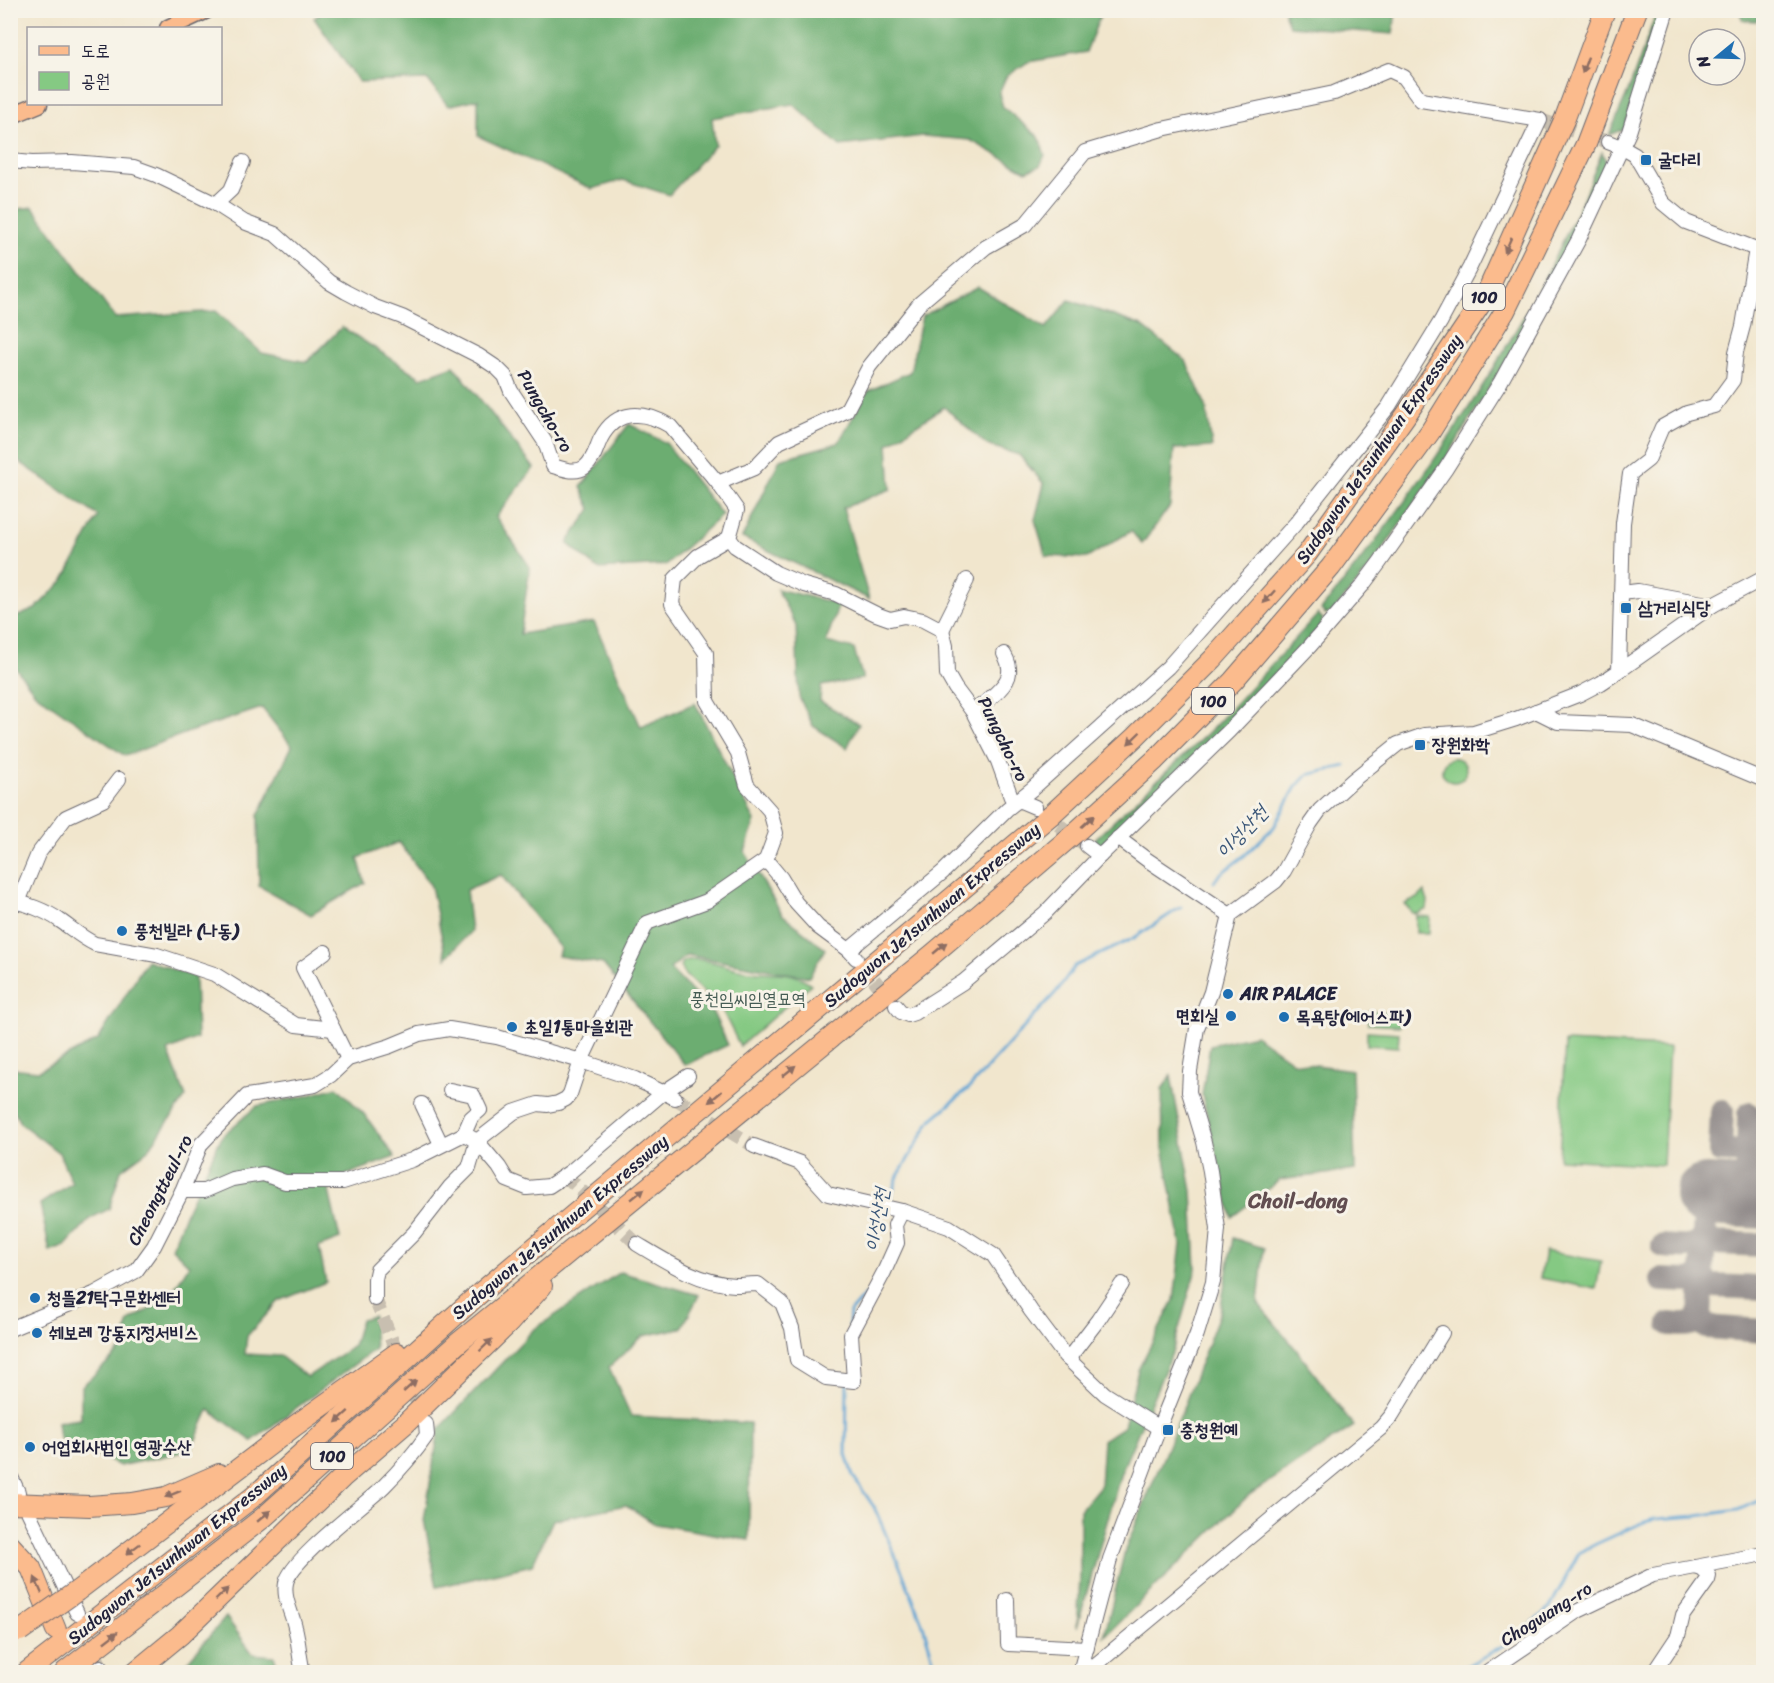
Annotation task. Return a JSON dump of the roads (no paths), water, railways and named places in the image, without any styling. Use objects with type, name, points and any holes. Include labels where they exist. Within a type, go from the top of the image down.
[{"type":"highway","name":"Sudogwon Je1sunhwan Expressway","points":[[27,1672],[253,1497],[479,1294],[1052,814],[1214,659],[1308,554],[1383,449],[1484,299],[1565,118],[1605,10]]},
{"type":"highway","name":"Sudogwon Je1sunhwan Expressway","points":[[65,1672],[264,1517],[458,1343],[933,954],[1075,833],[1155,760],[1233,681],[1324,576],[1430,432],[1505,311],[1590,136],[1637,10]]},
{"type":"highway","points":[[135,1672],[180,1635],[312,1507],[405,1424],[509,1323],[593,1231]]},
{"type":"highway","points":[[15,1635],[77,1591],[246,1462],[479,1294]]},
{"type":"highway","points":[[19,1502],[90,1506],[132,1503],[166,1497],[246,1462]]},
{"type":"highway","points":[[10,1545],[31,1568],[56,1630]]},
{"type":"highway","points":[[150,1672],[180,1635]]},
{"type":"main road","points":[[161,27],[184,10]]},
{"type":"main road","points":[[170,27],[207,10]]},
{"type":"main road","points":[[12,117],[37,105]]},
{"type":"street","points":[[896,1006],[908,1015],[914,1013],[963,982],[1045,913],[1222,737],[1310,646],[1362,586],[1466,438],[1500,383],[1583,230],[1629,132],[1667,10]]},
{"type":"street","points":[[718,483],[754,468],[779,442],[846,411],[869,367],[920,303],[986,247],[1025,225],[1085,152],[1162,129],[1334,93],[1389,70],[1404,77],[1420,100],[1540,120],[1470,267],[1441,321],[1389,406],[1296,523],[1168,667],[1007,809],[943,872],[853,954],[818,927],[796,903],[781,878],[766,860]]},
{"type":"street","points":[[1608,142],[1635,155],[1663,203],[1686,222],[1760,250],[1736,352],[1733,380],[1714,406],[1687,413],[1662,427],[1648,460],[1630,474],[1623,524],[1619,671]]},
{"type":"street","name":"Pungcho-ro","points":[[10,161],[72,162],[134,167],[216,204],[244,222],[275,234],[329,282],[375,307],[402,317],[479,356],[497,368],[505,376],[545,442],[553,466],[574,471],[584,468],[607,429],[614,422],[633,414],[670,426],[718,483],[737,510],[729,538]]},
{"type":"street","points":[[216,204],[231,190],[243,162]]},
{"type":"street","points":[[375,1299],[377,1270],[414,1233],[450,1187],[469,1168],[477,1141],[514,1112],[538,1104],[548,1106],[566,1100],[581,1061],[647,923],[707,901],[766,860],[776,833],[770,811],[747,785],[738,753],[707,701],[706,653],[672,604],[675,579],[698,556],[729,538],[735,546],[776,573],[804,585],[836,594],[890,619],[903,616],[923,620],[942,630],[967,580]]},
{"type":"street","points":[[1080,1672],[1110,1559],[1158,1428],[1197,1334],[1213,1282],[1218,1229],[1208,1161],[1189,1092],[1197,1028],[1211,993],[1230,915],[1276,881],[1320,810],[1398,744],[1424,735],[1474,732],[1536,711],[1590,689],[1713,605],[1764,578]]},
{"type":"street","points":[[1622,592],[1638,591],[1713,605]]},
{"type":"street","name":"Pungcho-ro","points":[[942,630],[946,646],[947,674],[973,712],[998,761],[1011,797],[1035,807]]},
{"type":"street","points":[[973,712],[1004,684],[1009,674],[1004,654]]},
{"type":"street","points":[[1536,711],[1558,722],[1632,725],[1764,780]]},
{"type":"street","points":[[119,779],[103,800],[66,817],[38,854],[14,902],[57,918],[95,944],[157,955],[214,974],[296,1025],[333,1029]]},
{"type":"street","points":[[1118,838],[1230,915]]},
{"type":"street","points":[[1087,846],[1101,856]]},
{"type":"street","points":[[325,952],[303,968],[348,1059]]},
{"type":"street","name":"Cheongtteul-ro","points":[[10,1329],[94,1294],[136,1271],[154,1246],[182,1191],[201,1144],[247,1096],[315,1085],[331,1075],[348,1059],[419,1034],[449,1029],[497,1037],[581,1061],[635,1079],[670,1095]]},
{"type":"street","points":[[464,1134],[477,1141],[507,1180],[527,1188],[549,1186],[670,1095],[688,1076]]},
{"type":"street","points":[[182,1191],[204,1191],[232,1179],[263,1174],[285,1182],[343,1182],[412,1160],[464,1134],[471,1118],[480,1110],[473,1095],[450,1090]]},
{"type":"street","points":[[422,1104],[441,1144]]},
{"type":"street","points":[[754,1146],[800,1163],[828,1194],[902,1211],[949,1227],[993,1256],[1068,1359],[1105,1394],[1158,1428]]},
{"type":"street","points":[[637,1244],[705,1280],[735,1285],[758,1284],[782,1302],[792,1328],[797,1360],[826,1377],[854,1381],[851,1334],[897,1243],[895,1225],[902,1211]]},
{"type":"street","points":[[1068,1359],[1122,1284]]},
{"type":"street","points":[[1087,1672],[1381,1428],[1392,1415],[1442,1332]]},
{"type":"street","points":[[303,1672],[299,1659],[296,1629],[285,1595],[288,1576],[318,1543],[405,1464],[428,1435],[426,1424]]},
{"type":"street","points":[[10,1475],[19,1502],[77,1613]]},
{"type":"street","name":"Chogwang-ro","points":[[1488,1672],[1576,1612],[1653,1575],[1764,1554]]},
{"type":"street","points":[[1654,1672],[1678,1636],[1683,1615],[1708,1580],[1709,1576],[1705,1571],[1695,1567]]},
{"type":"street","points":[[1007,1600],[1008,1644],[1087,1648]]},
{"type":"waterway","name":"이성산천","points":[[1214,882],[1274,827],[1296,787],[1307,775],[1346,766]]},
{"type":"waterway","name":"이성산천","points":[[891,1203],[898,1176],[931,1120],[969,1088],[1057,991],[1075,966],[1134,938],[1181,907]]},
{"type":"waterway","name":"이성산천","points":[[849,1325],[850,1312],[865,1295]]},
{"type":"waterway","name":"이성산천","points":[[847,1383],[846,1454],[853,1476],[874,1507],[901,1569],[922,1622],[935,1672]]},
{"type":"waterway","points":[[1441,1672],[1465,1667],[1515,1639],[1550,1607],[1579,1553],[1655,1519],[1738,1510],[1764,1499]]},
{"type":"tunnel","points":[[1540,120],[1608,142]]},
{"type":"tunnel","points":[[1041,812],[1087,846]]},
{"type":"tunnel","points":[[861,963],[890,1000]]},
{"type":"tunnel","points":[[675,1098],[754,1146]]},
{"type":"tunnel","points":[[565,1175],[637,1244]]},
{"type":"tunnel","points":[[375,1299],[423,1417]]},
{"type":"tunnel","points":[[81,1620],[101,1667]]},
{"type":"place","name":"굴다리","points":[[1646,160]]},
{"type":"place","name":"삼거리식당","points":[[1626,608]]},
{"type":"place","name":"장원화학","points":[[1420,745]]},
{"type":"place","name":"풍천빌라 (나동)","points":[[122,931]]},
{"type":"place","name":"AIR PALACE","points":[[1228,994]]},
{"type":"place","name":"면회실","points":[[1231,1016]]},
{"type":"place","name":"목욕탕(에어스파)","points":[[1284,1017]]},
{"type":"place","name":"초일1통마을회관","points":[[512,1027]]},
{"type":"place","name":"청뜰21탁구문화센터","points":[[35,1298]]},
{"type":"place","name":"쉐보레 강동지정서비스","points":[[37,1333]]},
{"type":"place","name":"충청원예","points":[[1168,1430]]},
{"type":"place","name":"어업회사법인 영광수산","points":[[30,1447]]},
{"type":"district","name":"Choil-dong","points":[[1298,1201]]},
{"type":"park label","name":"풍천임씨임열묘역","points":[[748,999]]}]
